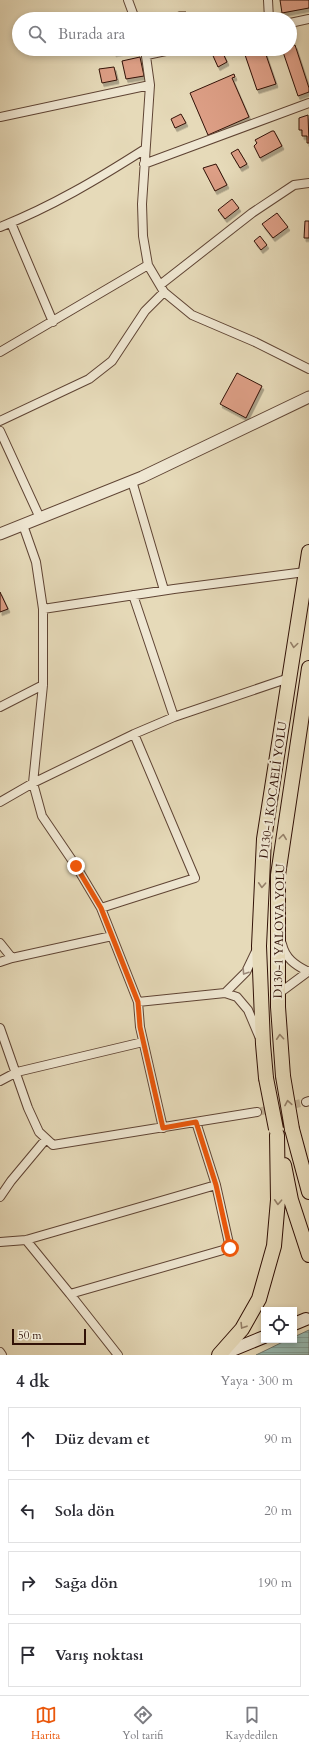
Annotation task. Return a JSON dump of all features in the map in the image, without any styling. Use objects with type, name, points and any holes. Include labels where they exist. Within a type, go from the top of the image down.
[{"type":"highway","name":"D130-1 KOCAELİ YOLU","points":[[276,1132],[266,1078],[262,1044],[259,946],[264,839],[309,552]]},
{"type":"highway","name":"D130-1 YALOVA YOLU","points":[[306,1175],[292,1129],[283,1076],[278,994],[278,875],[305,722],[309,668]]},
{"type":"highway","points":[[276,1132],[291,1200],[309,1255]]},
{"type":"highway","points":[[220,1355],[242,1329],[259,1299],[274,1246],[278,1200],[276,1132]]},
{"type":"highway","points":[[306,1175],[309,1192]]},
{"type":"main road","points":[[297,1323],[306,1319]]},
{"type":"main road","points":[[220,1355],[261,1337]]},
{"type":"street","points":[[128,0],[132,12]]},
{"type":"street","points":[[268,0],[269,12]]},
{"type":"street","points":[[297,22],[309,19]]},
{"type":"street","points":[[146,56],[150,85],[142,204],[143,236],[148,265],[162,288],[192,315],[255,342],[309,369]]},
{"type":"street","points":[[0,117],[150,85]]},
{"type":"street","points":[[144,164],[309,103]]},
{"type":"street","points":[[0,227],[34,214],[101,177],[145,149]]},
{"type":"street","points":[[0,421],[89,379],[112,361],[162,288],[252,213],[294,185],[309,183]]},
{"type":"street","points":[[11,223],[53,322]]},
{"type":"street","points":[[0,352],[148,265]]},
{"type":"street","points":[[0,534],[132,481],[309,397]]},
{"type":"street","points":[[0,431],[40,518]]},
{"type":"street","points":[[132,481],[164,590]]},
{"type":"street","points":[[23,525],[36,562],[43,609],[43,685],[33,783],[42,816],[76,866],[101,908],[138,1002],[143,1042],[163,1128]]},
{"type":"street","points":[[43,609],[164,590],[305,572]]},
{"type":"street","points":[[133,595],[174,717]]},
{"type":"street","points":[[0,802],[33,783],[134,734],[174,717],[290,678]]},
{"type":"street","points":[[0,707],[43,685]]},
{"type":"street","points":[[101,908],[195,878],[134,734]]},
{"type":"street","points":[[278,929],[283,949],[287,957],[295,965],[308,971],[278,994]]},
{"type":"street","points":[[0,962],[112,936]]},
{"type":"street","points":[[0,943],[12,958]]},
{"type":"street","points":[[225,993],[246,972],[259,946]]},
{"type":"street","points":[[138,1002],[225,993],[237,997],[248,1010],[262,1044]]},
{"type":"street","points":[[0,1028],[17,1072],[28,1108],[39,1132],[53,1145],[257,1112]]},
{"type":"street","points":[[0,1081],[17,1072],[143,1042]]},
{"type":"street","points":[[70,1294],[230,1248],[216,1185],[196,1122]]},
{"type":"street","points":[[0,1197],[11,1181],[46,1139]]},
{"type":"street","points":[[0,1242],[26,1240],[216,1185]]},
{"type":"street","points":[[26,1240],[118,1355]]},
{"type":"water","points":[[309,1330],[309,1355],[256,1355],[281,1343],[297,1343],[297,1336]]},
{"type":"building","points":[[280,0],[309,0],[309,8],[282,12]]},
{"type":"building","points":[[297,51],[309,88],[309,92],[298,96],[284,56],[297,56]]},
{"type":"building","points":[[213,56],[224,56],[227,62],[218,67]]},
{"type":"building","points":[[245,56],[266,56],[276,84],[257,90]]},
{"type":"building","points":[[140,57],[144,76],[126,79],[122,61]]},
{"type":"building","points":[[114,67],[117,80],[102,83],[99,69]]},
{"type":"building","points":[[234,74],[235,77],[232,78],[249,117],[208,135],[190,93]]},
{"type":"building","points":[[181,114],[186,123],[175,128],[171,119]]},
{"type":"building","points":[[308,115],[309,143],[307,143],[307,136],[302,136],[302,130],[299,130],[299,118]]},
{"type":"building","points":[[274,131],[282,146],[260,158],[254,146],[257,143],[255,140]]},
{"type":"building","points":[[238,149],[247,164],[240,168],[231,153]]},
{"type":"building","points":[[216,164],[227,185],[215,191],[203,168]]},
{"type":"building","points":[[232,199],[239,208],[225,219],[218,210]]},
{"type":"building","points":[[277,213],[288,227],[273,238],[262,224]]},
{"type":"building","points":[[305,221],[309,221],[309,238],[304,238]]},
{"type":"building","points":[[260,236],[267,245],[261,250],[254,241]]},
{"type":"building","points":[[237,373],[262,386],[246,418],[220,404]]},
{"type":"building","points":[[0,592],[8,609],[0,612]]},
{"type":"tunnel","points":[[257,1112],[306,1102]]},
{"type":"route","points":[[76,866],[101,908],[138,1002],[140,1027],[163,1128],[196,1122],[216,1185],[230,1248]]}]
